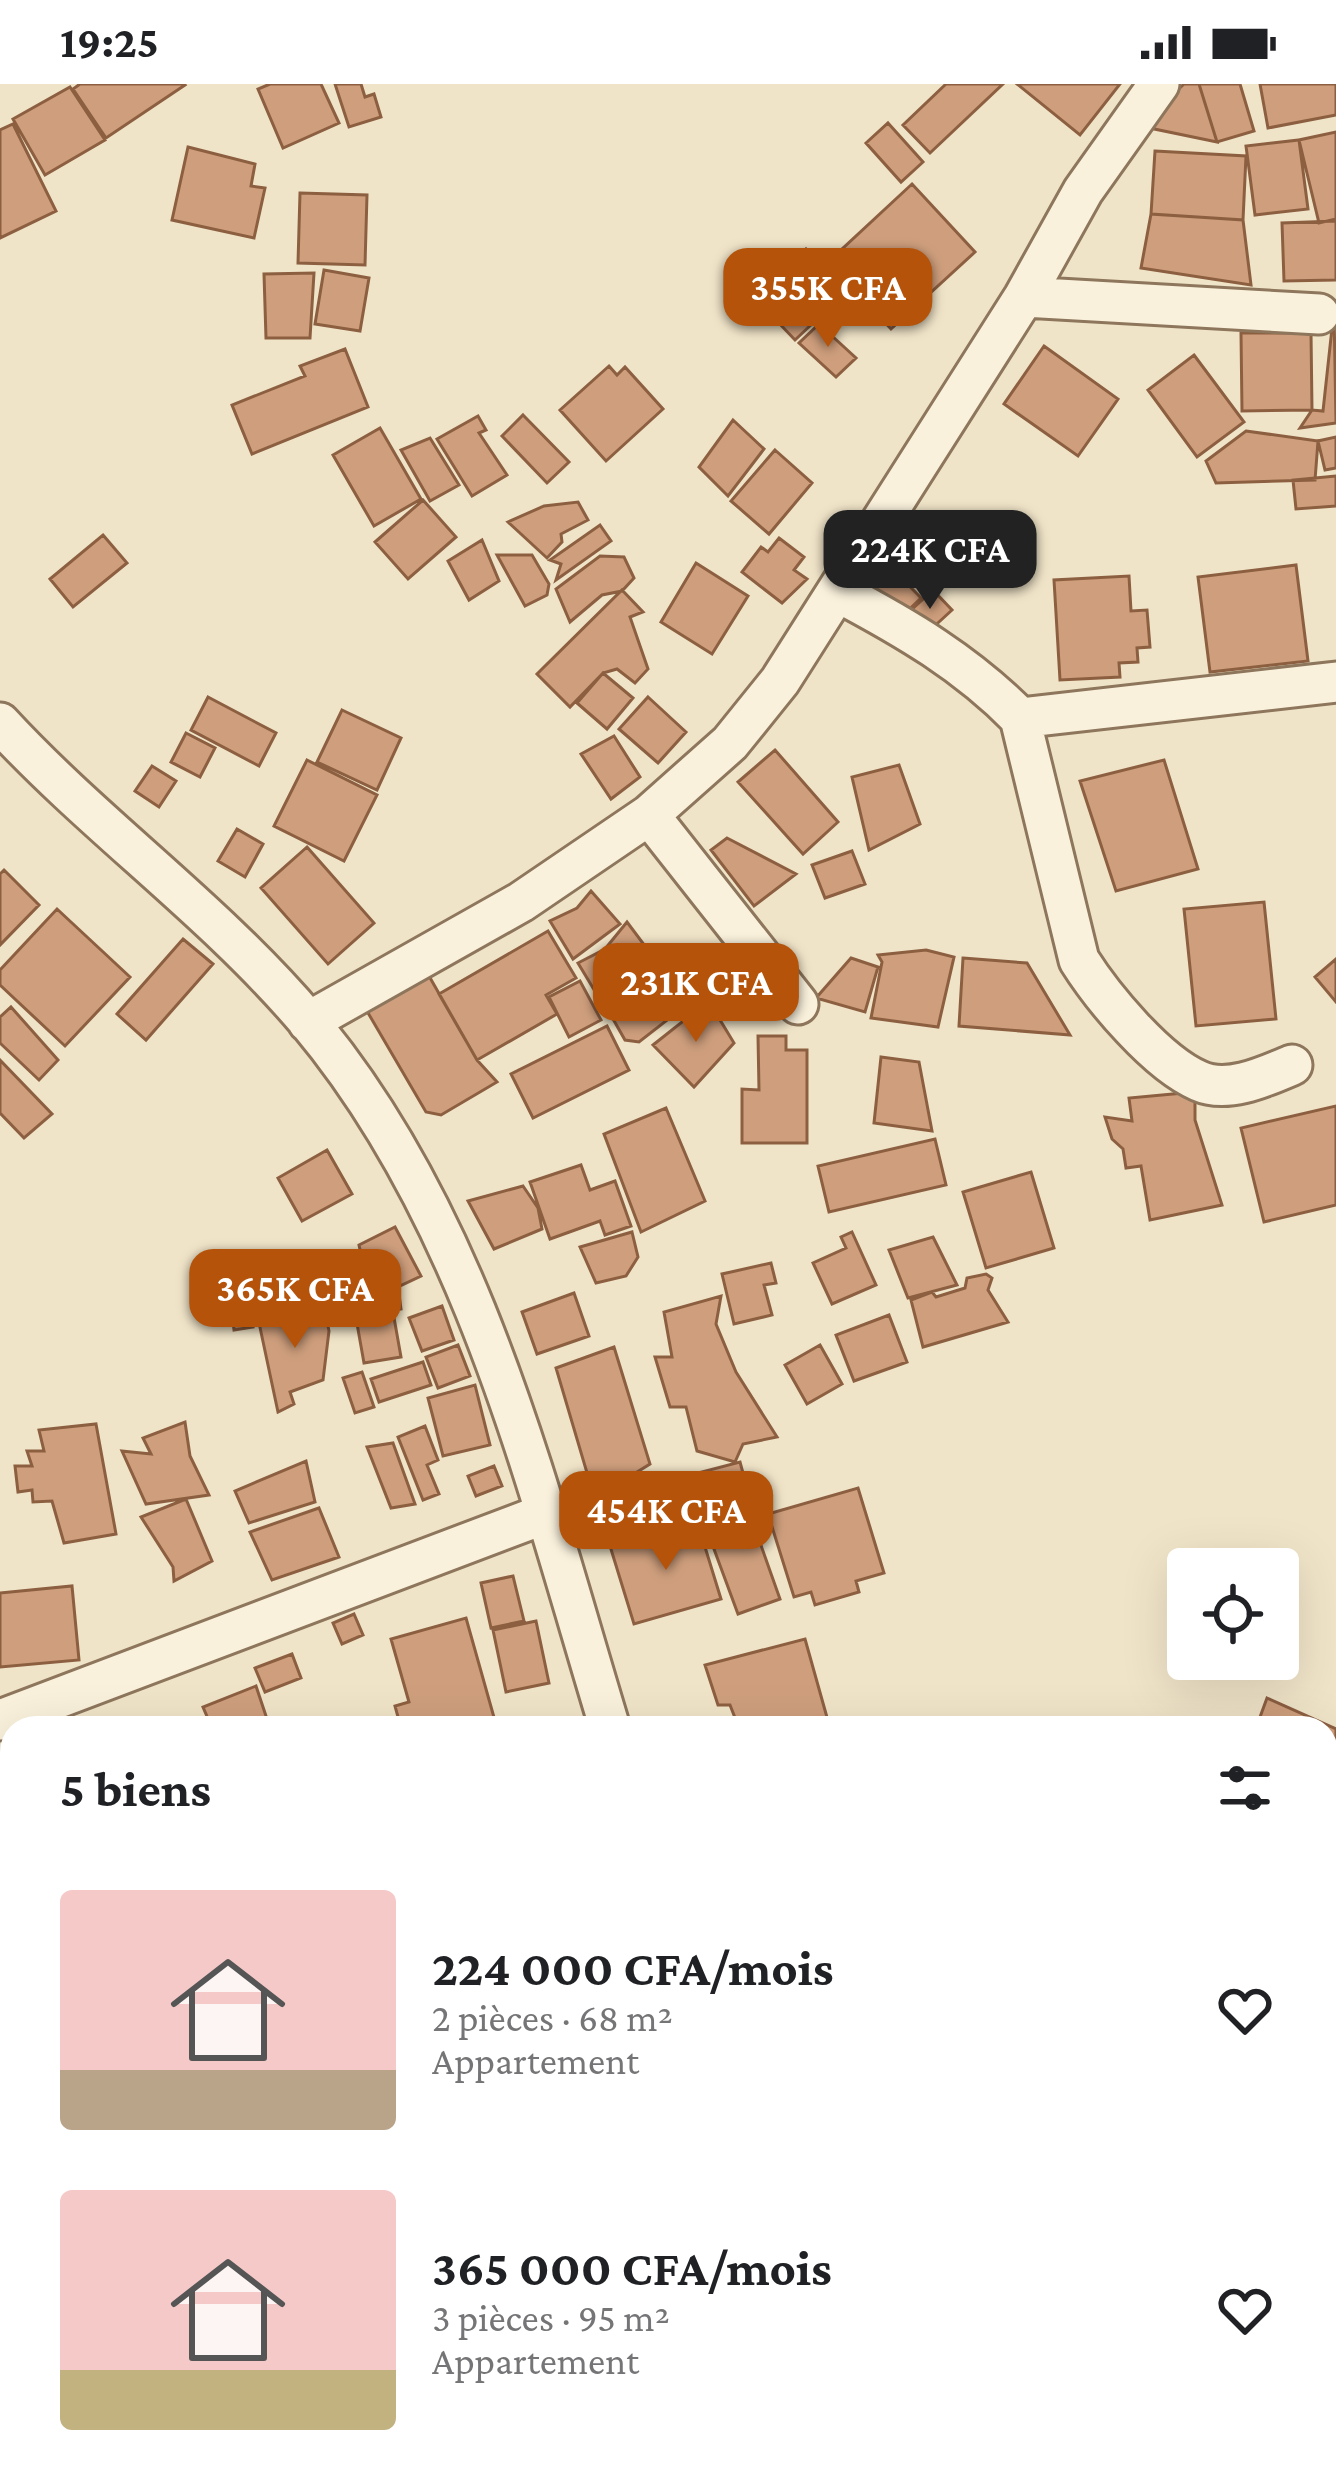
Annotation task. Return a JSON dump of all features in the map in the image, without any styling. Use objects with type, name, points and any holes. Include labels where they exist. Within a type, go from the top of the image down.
[{"type":"street","points":[[308,1022],[521,902],[649,815],[730,743],[780,681],[838,592],[1024,296],[1083,191],[1159,84]]},
{"type":"street","points":[[1024,296],[1319,314]]},
{"type":"street","points":[[838,592],[926,638],[987,684],[1020,718],[1078,960],[1127,1025],[1201,1083],[1250,1082],[1292,1065]]},
{"type":"street","points":[[1020,718],[1336,682]]},
{"type":"street","points":[[0,723],[48,775],[216,920],[308,1022],[403,1159],[442,1235],[496,1362],[547,1513],[598,1716]]},
{"type":"street","points":[[649,815],[798,1004]]},
{"type":"street","points":[[11,1716],[547,1513]]},
{"type":"building","points":[[80,84],[185,85],[106,138],[73,89]]},
{"type":"building","points":[[270,84],[321,84],[339,123],[283,148],[258,89]]},
{"type":"building","points":[[335,84],[361,84],[365,97],[374,94],[381,117],[349,127]]},
{"type":"building","points":[[946,84],[1003,84],[930,153],[903,125]]},
{"type":"building","points":[[1017,84],[1120,84],[1080,135]]},
{"type":"building","points":[[1184,84],[1199,84],[1217,142],[1140,126]]},
{"type":"building","points":[[1199,84],[1240,84],[1254,131],[1217,142]]},
{"type":"building","points":[[1260,84],[1336,84],[1336,115],[1268,128]]},
{"type":"building","points":[[70,87],[105,140],[45,175],[13,119]]},
{"type":"building","points":[[888,123],[923,162],[901,182],[866,143]]},
{"type":"building","points":[[13,124],[56,211],[0,238],[0,130]]},
{"type":"building","points":[[1336,132],[1336,219],[1319,223],[1299,140]]},
{"type":"building","points":[[1299,140],[1308,209],[1255,215],[1246,146]]},
{"type":"building","points":[[188,147],[255,164],[251,186],[265,188],[254,238],[172,220]]},
{"type":"building","points":[[1155,151],[1246,156],[1243,220],[1151,214]]},
{"type":"building","points":[[912,184],[975,252],[891,329],[828,262]]},
{"type":"building","points":[[300,193],[367,195],[365,265],[298,263]]},
{"type":"building","points":[[1151,214],[1243,220],[1251,285],[1141,268]]},
{"type":"building","points":[[1336,221],[1336,280],[1284,281],[1282,223]]},
{"type":"building","points":[[806,249],[846,292],[795,340],[755,298]]},
{"type":"building","points":[[324,270],[369,278],[360,331],[315,324]]},
{"type":"building","points":[[314,273],[310,338],[266,338],[264,274]]},
{"type":"building","points":[[1334,310],[1336,423],[1300,428],[1312,410],[1323,411]]},
{"type":"building","points":[[819,324],[856,358],[836,377],[799,343]]},
{"type":"building","points":[[1241,333],[1311,333],[1312,410],[1242,411]]},
{"type":"building","points":[[1044,346],[1118,399],[1078,456],[1004,404]]},
{"type":"building","points":[[345,349],[368,407],[252,454],[232,405],[305,376],[300,366]]},
{"type":"building","points":[[1194,355],[1244,422],[1197,457],[1148,390]]},
{"type":"building","points":[[609,366],[617,375],[625,367],[663,409],[606,461],[560,410]]},
{"type":"building","points":[[523,415],[569,462],[547,483],[502,436]]},
{"type":"building","points":[[478,416],[486,430],[479,433],[507,475],[472,496],[437,439]]},
{"type":"building","points":[[733,420],[764,449],[728,496],[699,467]]},
{"type":"building","points":[[380,428],[421,499],[374,526],[333,455]]},
{"type":"building","points":[[1246,431],[1318,441],[1315,480],[1216,483],[1206,461]]},
{"type":"building","points":[[1336,437],[1336,468],[1325,470],[1318,441]]},
{"type":"building","points":[[430,438],[459,485],[430,501],[401,450]]},
{"type":"building","points":[[775,450],[812,483],[769,534],[731,501]]},
{"type":"building","points":[[1336,476],[1336,506],[1296,509],[1293,480]]},
{"type":"building","points":[[423,500],[456,537],[408,579],[375,542]]},
{"type":"building","points":[[578,502],[588,520],[561,534],[562,542],[547,558],[508,522],[544,506]]},
{"type":"building","points":[[600,525],[611,541],[556,580],[561,564],[550,560]]},
{"type":"building","points":[[103,535],[127,563],[73,607],[50,579]]},
{"type":"building","points":[[779,538],[804,557],[794,570],[807,579],[782,603],[742,572],[761,547],[768,552]]},
{"type":"building","points":[[482,540],[499,581],[469,600],[448,561]]},
{"type":"building","points":[[497,555],[532,555],[549,584],[547,595],[525,606]]},
{"type":"building","points":[[600,556],[624,557],[634,578],[622,591],[602,595],[570,622],[556,589]]},
{"type":"building","points":[[696,563],[748,596],[712,654],[661,622]]},
{"type":"building","points":[[887,563],[921,598],[900,618],[866,584]]},
{"type":"building","points":[[1296,565],[1308,661],[1210,672],[1198,577]]},
{"type":"building","points":[[1129,576],[1131,611],[1147,610],[1150,647],[1137,648],[1138,662],[1119,663],[1120,677],[1060,680],[1054,580]]},
{"type":"building","points":[[622,590],[643,612],[630,617],[648,669],[635,683],[617,669],[603,673],[570,707],[537,674]]},
{"type":"building","points":[[933,590],[952,610],[927,633],[908,613]]},
{"type":"building","points":[[603,673],[633,698],[607,729],[577,703]]},
{"type":"building","points":[[208,697],[276,733],[259,766],[191,730]]},
{"type":"building","points":[[648,697],[686,732],[658,763],[619,729]]},
{"type":"building","points":[[342,710],[401,738],[377,790],[317,762]]},
{"type":"building","points":[[186,733],[215,748],[200,777],[171,762]]},
{"type":"building","points":[[614,736],[640,777],[611,799],[581,754]]},
{"type":"building","points":[[775,750],[838,822],[803,854],[738,782]]},
{"type":"building","points":[[307,760],[377,795],[344,861],[274,826]]},
{"type":"building","points":[[1164,760],[1198,869],[1116,891],[1080,781]]},
{"type":"building","points":[[899,765],[920,824],[869,850],[852,777]]},
{"type":"building","points":[[152,766],[176,781],[159,807],[135,791]]},
{"type":"building","points":[[237,829],[263,844],[245,877],[218,861]]},
{"type":"building","points":[[727,838],[796,874],[754,906],[711,850]]},
{"type":"building","points":[[307,847],[374,923],[328,964],[261,888]]},
{"type":"building","points":[[852,851],[865,884],[825,898],[812,865]]},
{"type":"building","points":[[4,870],[39,905],[0,945],[0,874]]},
{"type":"building","points":[[591,891],[620,924],[573,959],[550,921],[577,908]]},
{"type":"building","points":[[1264,902],[1276,1019],[1196,1026],[1184,909]]},
{"type":"building","points":[[57,909],[130,977],[65,1046],[0,985],[0,970]]},
{"type":"building","points":[[627,922],[654,958],[596,993],[578,963],[605,949]]},
{"type":"building","points":[[548,931],[576,978],[546,995],[557,1014],[477,1060],[439,994]]},
{"type":"building","points":[[183,939],[213,964],[146,1040],[117,1014]]},
{"type":"building","points":[[926,950],[954,957],[938,1027],[871,1018],[882,962],[878,955]]},
{"type":"building","points":[[851,958],[878,967],[865,1012],[816,998]]},
{"type":"building","points":[[963,958],[1027,963],[1070,1035],[959,1026]]},
{"type":"building","points":[[1336,959],[1336,1002],[1315,977]]},
{"type":"building","points":[[652,966],[659,988],[680,1010],[639,1042],[625,1040],[601,998]]},
{"type":"building","points":[[425,969],[477,1060],[497,1082],[441,1115],[426,1112],[364,1006]]},
{"type":"building","points":[[580,981],[601,1020],[569,1037],[549,997]]},
{"type":"building","points":[[11,1007],[58,1060],[39,1080],[0,1043],[0,1017]]},
{"type":"building","points":[[701,1007],[717,1015],[734,1043],[694,1087],[653,1045]]},
{"type":"building","points":[[607,1026],[629,1070],[533,1118],[511,1074]]},
{"type":"building","points":[[758,1036],[786,1036],[786,1050],[807,1050],[807,1143],[742,1143],[742,1089],[759,1090]]},
{"type":"building","points":[[881,1057],[919,1062],[932,1131],[874,1123]]},
{"type":"building","points":[[0,1060],[52,1114],[24,1138],[0,1113]]},
{"type":"building","points":[[1195,1092],[1195,1120],[1222,1205],[1150,1220],[1141,1166],[1126,1168],[1123,1149],[1112,1139],[1105,1117],[1132,1121],[1129,1098]]},
{"type":"building","points":[[1336,1106],[1336,1205],[1264,1222],[1241,1128]]},
{"type":"building","points":[[666,1108],[705,1201],[641,1232],[604,1134]]},
{"type":"building","points":[[935,1139],[946,1185],[829,1212],[818,1166]]},
{"type":"building","points":[[327,1150],[352,1194],[302,1221],[278,1178]]},
{"type":"building","points":[[581,1165],[590,1190],[615,1181],[631,1226],[605,1235],[600,1221],[550,1239],[530,1182]]},
{"type":"building","points":[[1031,1172],[1054,1248],[986,1268],[963,1192]]},
{"type":"building","points":[[523,1186],[538,1208],[542,1229],[494,1249],[468,1201]]},
{"type":"building","points":[[395,1227],[421,1276],[398,1287],[401,1309],[327,1320],[320,1275],[364,1268],[359,1245]]},
{"type":"building","points":[[632,1232],[638,1257],[626,1276],[596,1283],[580,1247]]},
{"type":"building","points":[[852,1232],[876,1285],[832,1304],[813,1263],[846,1248],[841,1237]]},
{"type":"building","points":[[933,1237],[957,1285],[908,1298],[889,1250]]},
{"type":"building","points":[[771,1263],[776,1283],[764,1285],[772,1315],[734,1324],[722,1274]]},
{"type":"building","points":[[312,1271],[316,1298],[250,1306],[253,1327],[234,1330],[228,1281]]},
{"type":"building","points":[[986,1274],[992,1278],[988,1290],[1008,1322],[923,1347],[911,1300],[965,1288],[967,1278]]},
{"type":"building","points":[[574,1293],[589,1336],[537,1354],[522,1312]]},
{"type":"building","points":[[721,1296],[716,1324],[736,1372],[777,1437],[743,1444],[735,1462],[697,1451],[686,1407],[670,1407],[655,1357],[672,1357],[664,1312]]},
{"type":"building","points":[[324,1306],[329,1331],[323,1380],[290,1392],[294,1404],[278,1412],[258,1318]]},
{"type":"building","points":[[442,1306],[454,1340],[422,1351],[409,1318]]},
{"type":"building","points":[[393,1312],[401,1357],[364,1363],[356,1318]]},
{"type":"building","points":[[889,1315],[907,1362],[854,1381],[836,1335]]},
{"type":"building","points":[[458,1345],[470,1376],[438,1388],[426,1357]]},
{"type":"building","points":[[820,1345],[842,1384],[807,1404],[785,1365]]},
{"type":"building","points":[[614,1347],[650,1464],[624,1480],[590,1483],[556,1368]]},
{"type":"building","points":[[423,1362],[431,1385],[379,1402],[371,1379]]},
{"type":"building","points":[[362,1372],[374,1407],[355,1413],[343,1378]]},
{"type":"building","points":[[475,1385],[490,1445],[443,1456],[428,1398]]},
{"type":"building","points":[[185,1422],[190,1456],[209,1495],[146,1504],[122,1451],[151,1454],[143,1438]]},
{"type":"building","points":[[96,1424],[116,1534],[64,1543],[52,1501],[33,1502],[32,1490],[18,1492],[15,1466],[32,1466],[27,1451],[44,1451],[39,1430]]},
{"type":"building","points":[[425,1426],[438,1460],[427,1465],[439,1494],[423,1500],[398,1437]]},
{"type":"building","points":[[393,1443],[415,1504],[391,1508],[367,1447]]},
{"type":"building","points":[[306,1461],[315,1502],[249,1523],[235,1491]]},
{"type":"building","points":[[740,1462],[750,1499],[655,1526],[644,1487]]},
{"type":"building","points":[[494,1466],[502,1486],[476,1496],[468,1476]]},
{"type":"building","points":[[858,1488],[884,1573],[856,1581],[859,1592],[815,1605],[811,1592],[794,1597],[768,1514]]},
{"type":"building","points":[[186,1499],[212,1561],[174,1581],[173,1567],[141,1517]]},
{"type":"building","points":[[646,1501],[653,1530],[608,1540],[601,1511]]},
{"type":"building","points":[[759,1502],[769,1530],[757,1534],[780,1599],[738,1614],[704,1522]]},
{"type":"building","points":[[319,1508],[339,1557],[272,1580],[250,1532]]},
{"type":"building","points":[[697,1521],[721,1599],[634,1624],[610,1546]]},
{"type":"building","points":[[513,1576],[524,1621],[491,1628],[481,1583]]},
{"type":"building","points":[[72,1586],[79,1660],[0,1667],[0,1593]]},
{"type":"building","points":[[354,1614],[363,1635],[342,1644],[333,1623]]},
{"type":"building","points":[[466,1618],[494,1716],[398,1716],[395,1706],[409,1702],[391,1639]]},
{"type":"building","points":[[536,1621],[549,1683],[506,1692],[493,1630]]},
{"type":"building","points":[[805,1639],[827,1716],[734,1716],[730,1705],[718,1705],[705,1665]]},
{"type":"building","points":[[292,1654],[301,1678],[265,1692],[255,1668]]},
{"type":"building","points":[[256,1686],[266,1716],[207,1716],[203,1707]]},
{"type":"building","points":[[1267,1698],[1307,1716],[1260,1716]]}]
